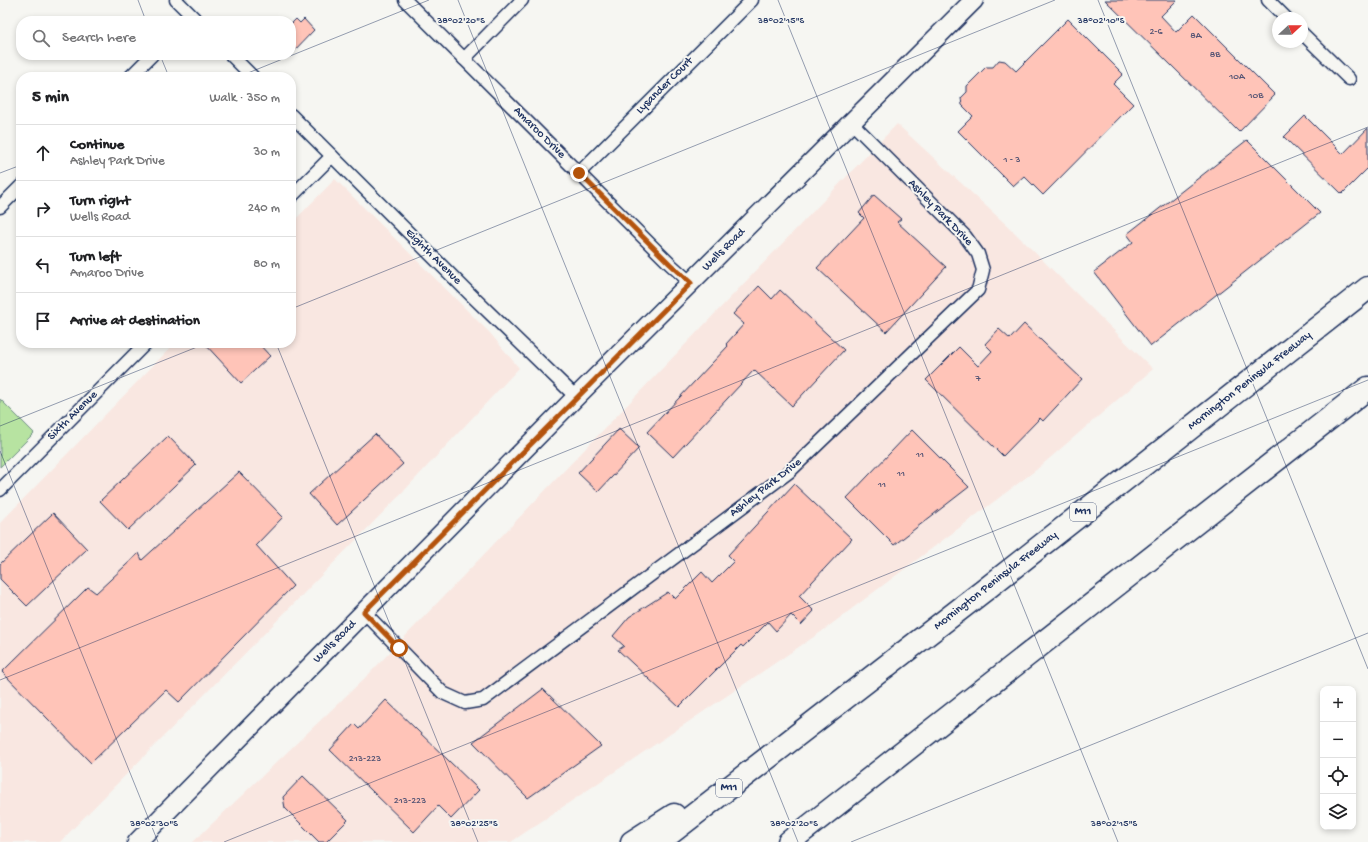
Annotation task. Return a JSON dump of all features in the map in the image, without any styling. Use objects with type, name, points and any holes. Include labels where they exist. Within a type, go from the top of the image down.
[{"type":"highway","name":"Mornington Peninsula Freeway","points":[[660,842],[992,584],[1368,288]]},
{"type":"highway","points":[[790,842],[1368,388]]},
{"type":"highway","points":[[632,842],[798,735]]},
{"type":"highway","points":[[805,842],[861,785]]},
{"type":"main road","name":"Wells Road","points":[[137,842],[576,397],[974,0]]},
{"type":"street","points":[[176,0],[189,16]]},
{"type":"street","name":"Amaroo Drive","points":[[405,0],[670,264],[691,283]]},
{"type":"street","points":[[464,59],[522,0]]},
{"type":"street","name":"Lysander Court","points":[[579,173],[752,0]]},
{"type":"street","points":[[1268,0],[1280,12]]},
{"type":"street","points":[[1308,39],[1349,79]]},
{"type":"street","points":[[135,72],[147,60]]},
{"type":"street","points":[[236,60],[248,72]]},
{"type":"street","name":"Eighth Avenue","points":[[296,120],[482,306],[576,397]]},
{"type":"street","name":"Ashley Park Drive","points":[[364,612],[443,693],[465,703],[483,700],[789,472],[978,290],[983,270],[978,254],[965,236],[852,123]]},
{"type":"street","points":[[296,192],[332,156]]},
{"type":"street","points":[[0,207],[16,191]]},
{"type":"street","name":"Sixth Avenue","points":[[0,490],[141,348]]},
{"type":"shaded area","points":[[897,124],[1012,230],[1153,369],[1036,470],[821,632],[511,842],[193,842],[369,674]]},
{"type":"shaded area","points":[[335,179],[490,333],[519,368],[403,492],[60,842],[0,842],[0,523],[170,348],[296,348],[296,219]]},
{"type":"green space","points":[[0,399],[34,433],[0,467]]},
{"type":"building","points":[[1105,0],[1177,0],[1161,16],[1176,32],[1194,14],[1275,95],[1239,132]]},
{"type":"building","points":[[296,19],[300,23],[304,19],[314,30],[296,49]]},
{"type":"building","points":[[1068,19],[1123,74],[1113,84],[1133,104],[1043,195],[1024,176],[1013,186],[958,131],[973,116],[962,105],[961,98],[967,92],[967,86],[986,67],[993,67],[999,60],[1005,61],[1016,71]]},
{"type":"building","points":[[1305,116],[1343,154],[1368,128],[1368,168],[1342,194],[1284,137]]},
{"type":"building","points":[[1247,140],[1320,213],[1151,346],[1094,272],[1133,242],[1127,234]]},
{"type":"building","points":[[874,195],[901,219],[897,222],[946,267],[886,332],[817,268],[864,218],[859,213]]},
{"type":"building","points":[[759,286],[772,299],[780,290],[844,350],[792,406],[754,370],[673,457],[647,432],[728,346],[726,344],[744,324],[733,314]]},
{"type":"building","points":[[1024,324],[1082,379],[1043,421],[1040,418],[1003,456],[926,380],[959,347],[978,366],[992,351],[985,344],[999,329],[1010,339]]},
{"type":"building","points":[[209,348],[263,348],[270,356],[241,383]]},
{"type":"building","points":[[619,429],[639,448],[598,492],[578,473]]},
{"type":"building","points":[[912,430],[969,487],[894,545],[847,498]]},
{"type":"building","points":[[375,434],[403,464],[337,525],[309,494]]},
{"type":"building","points":[[168,436],[196,465],[128,530],[100,501]]},
{"type":"building","points":[[239,472],[283,517],[256,545],[293,586],[179,702],[166,690],[91,763],[2,672],[88,587],[96,593],[139,553],[142,560]]},
{"type":"building","points":[[794,484],[852,539],[799,596],[814,611],[801,625],[791,615],[776,631],[768,622],[743,647],[741,645],[679,707],[618,650],[624,646],[613,636],[629,617],[668,592],[675,599],[702,572],[712,583],[734,561],[728,555]]},
{"type":"building","points":[[53,513],[87,549],[27,606],[0,579],[0,564]]},
{"type":"building","points":[[543,689],[601,746],[528,798],[473,742]]},
{"type":"building","points":[[386,700],[479,790],[451,819],[438,806],[414,832],[330,750],[354,724],[359,729]]},
{"type":"building","points":[[303,776],[348,820],[326,842],[319,842],[285,808],[283,797]]},
{"type":"route","points":[[399,648],[364,612],[576,397],[691,283],[579,173]]}]
